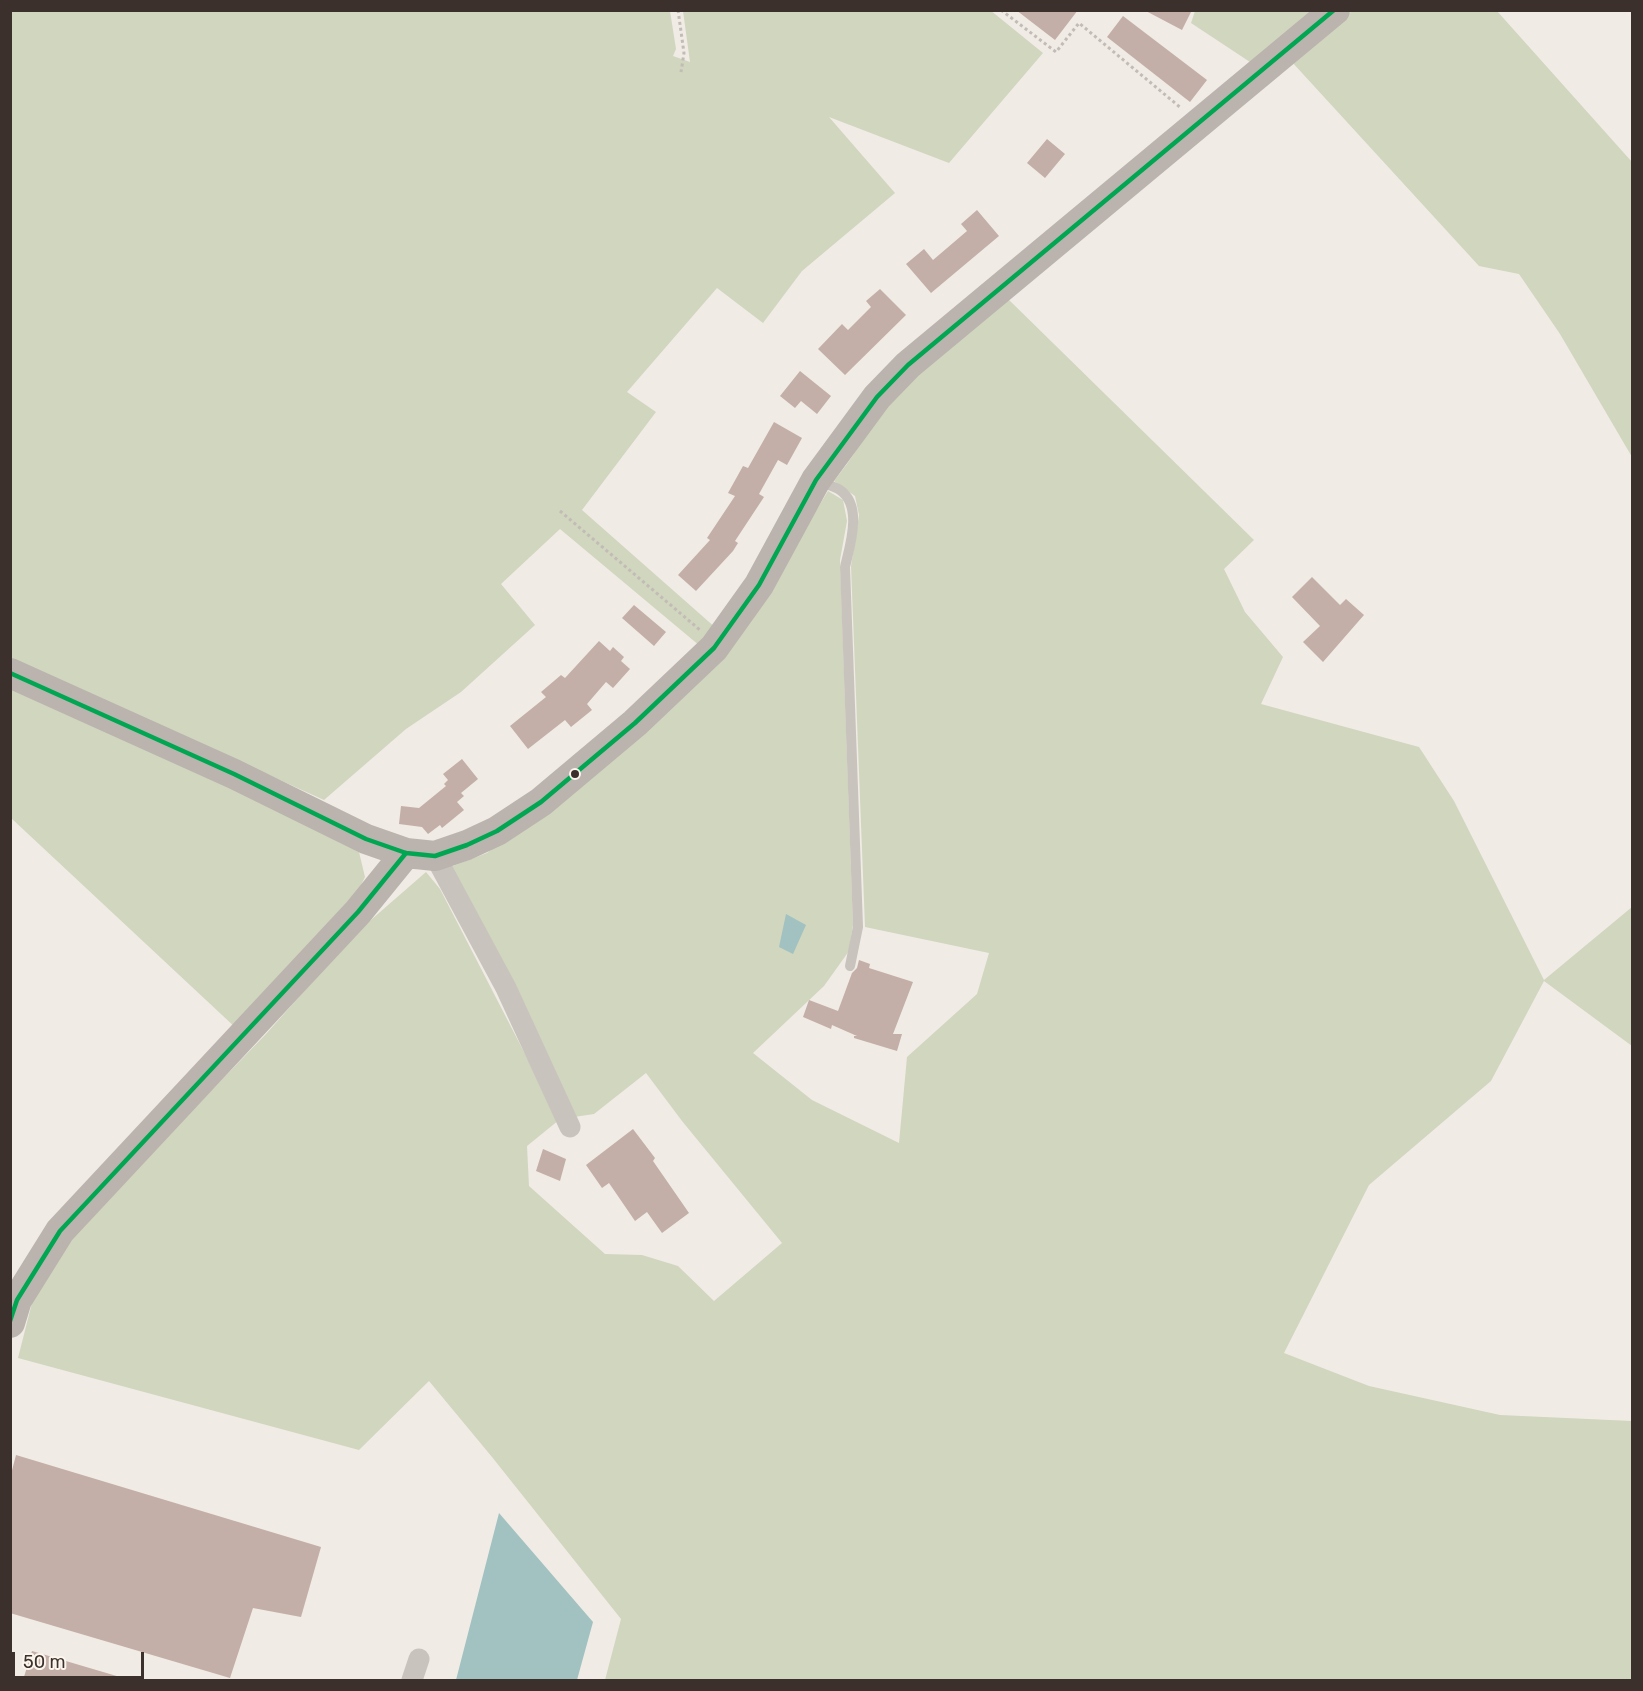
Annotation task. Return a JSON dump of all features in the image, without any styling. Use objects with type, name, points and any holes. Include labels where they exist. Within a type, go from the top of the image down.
[{"type":"street","points":[[10,673],[234,774],[366,839],[420,855],[466,845],[498,831],[541,802],[635,723],[718,644],[759,585],[816,480],[877,398],[908,365],[1335,10]]},
{"type":"street","points":[[420,855],[506,988],[570,1127]]},
{"type":"street","points":[[10,1323],[17,1300],[60,1231],[358,912],[420,855]]},
{"type":"street","points":[[412,1680],[419,1659]]},
{"type":"lane","points":[[816,480],[839,489],[850,500],[854,528],[845,567],[858,927],[850,966]]},
{"type":"path","points":[[678,10],[684,53],[681,72]]},
{"type":"path","points":[[1001,10],[1056,52],[1079,24],[1199,123]]},
{"type":"path","points":[[560,512],[718,644]]},
{"type":"green space","points":[[990,10],[1043,53],[949,163],[829,117],[895,193],[802,271],[763,323],[717,288],[627,392],[656,412],[582,510],[717,629],[700,646],[560,529],[501,584],[535,625],[461,692],[406,729],[324,800],[11,658],[11,11],[670,11],[676,49],[673,56],[690,62],[683,11]]},
{"type":"green space","points":[[1195,11],[1312,11],[1250,62],[1191,23]]},
{"type":"green space","points":[[1352,11],[1497,11],[1632,162],[1632,457],[1560,334],[1519,274],[1479,266],[1291,61]]},
{"type":"green space","points":[[1006,297],[1254,540],[1224,569],[1245,612],[1283,657],[1261,704],[1419,747],[1454,801],[1544,980],[1632,907],[1632,1046],[1544,981],[1491,1081],[1369,1185],[1284,1353],[1369,1386],[1500,1415],[1632,1421],[1632,1680],[605,1680],[621,1619],[429,1381],[359,1450],[18,1358],[35,1291],[84,1222],[266,1034],[356,933],[426,872],[440,889],[559,1120],[527,1146],[529,1186],[605,1254],[642,1255],[678,1266],[714,1301],[782,1243],[682,1121],[646,1073],[594,1114],[574,1117],[445,869],[487,853],[563,794],[747,625],[828,491],[843,500],[847,521],[840,560],[853,925],[849,951],[824,986],[753,1053],[812,1100],[899,1143],[907,1057],[977,994],[989,953],[865,927],[851,566],[859,515],[855,496],[834,481],[899,387]]},
{"type":"green space","points":[[10,685],[277,805],[359,852],[365,877],[351,905],[237,1029],[11,818]]},
{"type":"water","points":[[786,914],[806,925],[793,954],[779,947]]},
{"type":"water","points":[[499,1513],[593,1622],[577,1680],[456,1680]]},
{"type":"building","points":[[1016,10],[1078,10],[1055,40]]},
{"type":"building","points":[[1144,10],[1192,10],[1182,30]]},
{"type":"building","points":[[1123,16],[1207,80],[1190,102],[1107,37]]},
{"type":"building","points":[[1047,139],[1065,154],[1045,178],[1027,163]]},
{"type":"building","points":[[977,210],[999,236],[931,293],[906,264],[924,249],[933,260],[967,231],[961,224]]},
{"type":"building","points":[[880,289],[906,315],[845,375],[818,349],[842,324],[848,330],[871,307],[866,301]]},
{"type":"building","points":[[800,371],[831,396],[817,414],[801,401],[795,408],[780,396]]},
{"type":"building","points":[[774,422],[802,438],[787,465],[778,460],[759,494],[764,497],[735,541],[738,543],[733,551],[696,591],[678,575],[710,540],[707,538],[735,496],[728,493],[743,466],[748,468]]},
{"type":"building","points":[[1312,577],[1340,605],[1346,599],[1364,615],[1323,662],[1303,642],[1320,626],[1292,597]]},
{"type":"building","points":[[634,605],[666,632],[654,646],[622,618]]},
{"type":"building","points":[[599,641],[610,651],[613,647],[624,657],[621,661],[630,669],[613,688],[606,682],[587,704],[592,710],[571,727],[565,720],[528,749],[510,726],[546,697],[541,692],[561,675],[565,678]]},
{"type":"building","points":[[462,759],[478,779],[461,793],[464,796],[457,802],[464,810],[442,828],[440,825],[428,834],[422,827],[399,824],[401,806],[419,808],[446,786],[444,784],[448,780],[443,774]]},
{"type":"building","points":[[859,960],[870,964],[869,968],[913,982],[893,1034],[902,1034],[897,1051],[854,1038],[857,1036],[832,1025],[831,1029],[803,1017],[809,1000],[838,1011]]},
{"type":"building","points":[[633,1129],[655,1158],[653,1161],[689,1213],[662,1233],[647,1212],[635,1221],[609,1183],[602,1188],[586,1165]]},
{"type":"building","points":[[543,1149],[566,1159],[560,1181],[536,1171]]},
{"type":"building","points":[[16,1455],[321,1547],[301,1617],[253,1608],[230,1678],[10,1613],[10,1478]]},
{"type":"building","points":[[32,1651],[120,1677],[119,1680],[23,1680]]},
{"type":"transit line","points":[[10,673],[234,774],[366,839],[406,853],[435,856],[497,831],[541,802],[635,723],[714,648],[759,585],[816,480],[877,397],[908,365],[1334,10]]},
{"type":"transit line","points":[[10,1321],[17,1300],[60,1231],[358,912],[406,853]]}]
